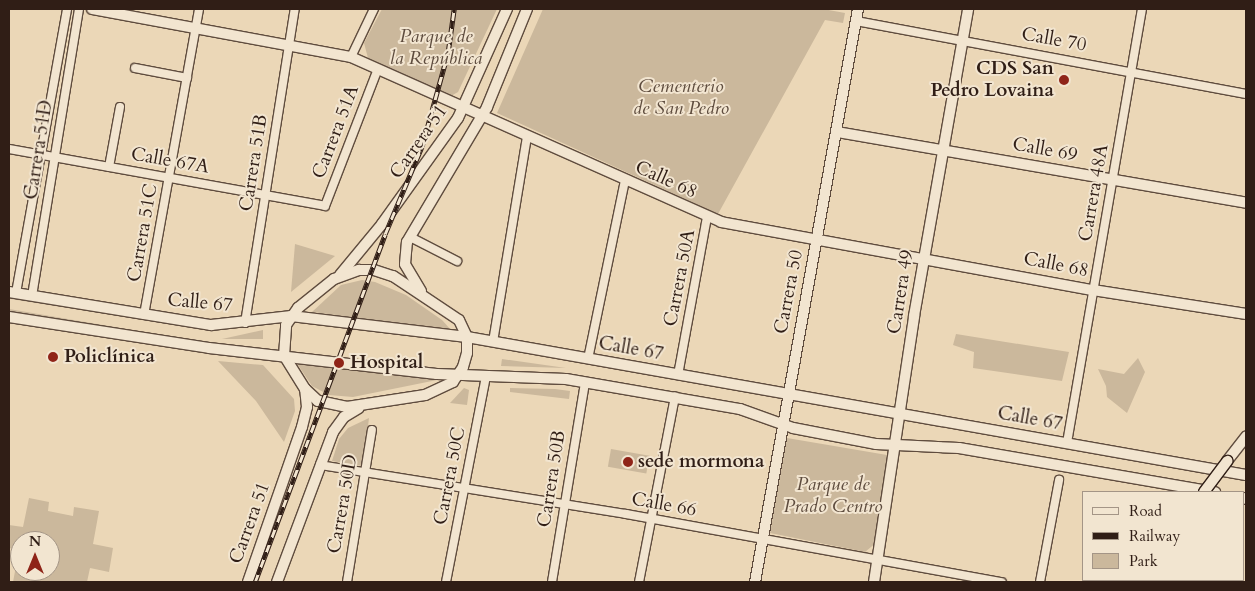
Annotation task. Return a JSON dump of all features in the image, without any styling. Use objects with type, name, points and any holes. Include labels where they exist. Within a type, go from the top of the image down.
[{"type":"main road","name":"Calle 68","points":[[92,9],[290,43],[351,57],[625,181],[708,217],[747,229],[1093,290],[1246,314]]},
{"type":"main road","name":"Carrera 51","points":[[334,279],[382,224],[465,107],[507,9]]},
{"type":"main road","name":"Carrera 51","points":[[424,296],[405,264],[406,247],[410,237],[482,115],[527,9]]},
{"type":"main road","name":"Carrera 50","points":[[755,582],[858,9]]},
{"type":"main road","name":"Carrera 49","points":[[874,582],[924,259],[968,9]]},
{"type":"main road","name":"Calle 69","points":[[837,132],[1246,203]]},
{"type":"main road","points":[[374,270],[393,276],[424,296],[459,320],[467,337],[466,358],[459,376],[437,392],[364,406],[329,405],[305,389],[284,356],[283,336],[291,316],[334,279],[353,271],[374,270]]},
{"type":"main road","name":"Calle 67","points":[[12,293],[212,325],[245,323],[291,316],[467,337],[588,360],[1246,475]]},
{"type":"main road","name":"Calle 67","points":[[9,317],[169,342],[459,376],[585,382],[675,396],[749,412],[783,425],[896,445],[959,448],[1209,491]]},
{"type":"main road","name":"Carrera 51","points":[[248,582],[305,420],[305,389]]},
{"type":"main road","points":[[277,582],[320,464],[336,427],[364,406]]},
{"type":"main road","points":[[1205,491],[1246,437]]},
{"type":"street","name":"Carrera 51D","points":[[12,293],[67,9]]},
{"type":"street","name":"Carrera 51D","points":[[32,296],[79,9]]},
{"type":"street","name":"Carrera 51C","points":[[144,315],[200,9]]},
{"type":"street","name":"Carrera 51B","points":[[245,323],[295,9]]},
{"type":"street","name":"Carrera 51A","points":[[351,57],[374,9]]},
{"type":"street","name":"Carrera 48A","points":[[1067,443],[1142,9]]},
{"type":"street","name":"Calle 70","points":[[856,21],[1132,70],[1246,94]]},
{"type":"street","points":[[135,68],[187,78]]},
{"type":"street","name":"Carrera 51A","points":[[325,206],[378,69]]},
{"type":"street","points":[[110,167],[120,106]]},
{"type":"street","points":[[493,342],[527,136]]},
{"type":"street","name":"Calle 67A","points":[[9,149],[325,206]]},
{"type":"street","points":[[588,360],[625,181]]},
{"type":"street","name":"Carrera 50A","points":[[678,375],[708,217]]},
{"type":"street","points":[[410,237],[457,261]]},
{"type":"street","name":"Carrera 50C","points":[[446,582],[486,376]]},
{"type":"street","name":"Carrera 50B","points":[[552,582],[585,382]]},
{"type":"street","points":[[639,582],[675,396]]},
{"type":"street","name":"Carrera 50D","points":[[346,582],[372,430]]},
{"type":"street","name":"Calle 66","points":[[320,464],[565,504],[1002,582]]},
{"type":"street","points":[[1040,582],[1059,480]]},
{"type":"green space","name":"Parque de la República","points":[[382,9],[497,9],[458,92],[451,96],[368,58],[364,43]]},
{"type":"green space","name":"Cementerio de San Pedro","points":[[543,9],[823,9],[845,13],[843,23],[825,20],[718,214],[497,113]]},
{"type":"green space","points":[[295,244],[335,256],[291,292]]},
{"type":"green space","points":[[362,280],[375,282],[406,295],[442,320],[451,330],[312,312],[341,285]]},
{"type":"green space","points":[[11,297],[208,328],[207,330],[11,299]]},
{"type":"green space","points":[[9,309],[209,343],[9,311]]},
{"type":"green space","points":[[263,330],[263,339],[222,339]]},
{"type":"green space","points":[[956,334],[1069,352],[1062,381],[973,368],[974,352],[953,345]]},
{"type":"green space","points":[[1138,358],[1145,372],[1127,413],[1107,397],[1106,386],[1098,369],[1124,374]]},
{"type":"green space","points":[[502,359],[566,368],[501,366]]},
{"type":"green space","points":[[218,361],[263,365],[294,399],[295,411],[284,442],[256,401]]},
{"type":"green space","points":[[296,362],[437,380],[353,397],[329,395],[312,386]]},
{"type":"green space","points":[[464,388],[469,390],[467,405],[450,403]]},
{"type":"green space","points":[[510,388],[570,391],[569,399],[510,392]]},
{"type":"green space","points":[[369,418],[363,466],[332,461],[339,439],[348,428]]},
{"type":"green space","name":"Parque de Prado Centro","points":[[787,438],[887,455],[877,542],[865,552],[770,533]]},
{"type":"green space","name":"sede mormona","points":[[611,449],[649,456],[646,473],[608,467]]},
{"type":"green space","points":[[29,498],[49,502],[48,511],[73,516],[74,507],[99,511],[93,544],[113,548],[109,572],[90,568],[87,582],[13,582],[60,581],[60,531],[10,531],[10,548],[9,525],[23,527]]},
{"type":"railway","points":[[255,582],[385,234],[422,146],[448,52],[454,9]]},
{"type":"place","name":"CDS San Pedro Lovaina","points":[[1064,80]]},
{"type":"place","name":"Policlínica","points":[[53,357]]},
{"type":"place","name":"Hospital","points":[[339,363]]},
{"type":"place","name":"sede mormona","points":[[628,462]]}]
